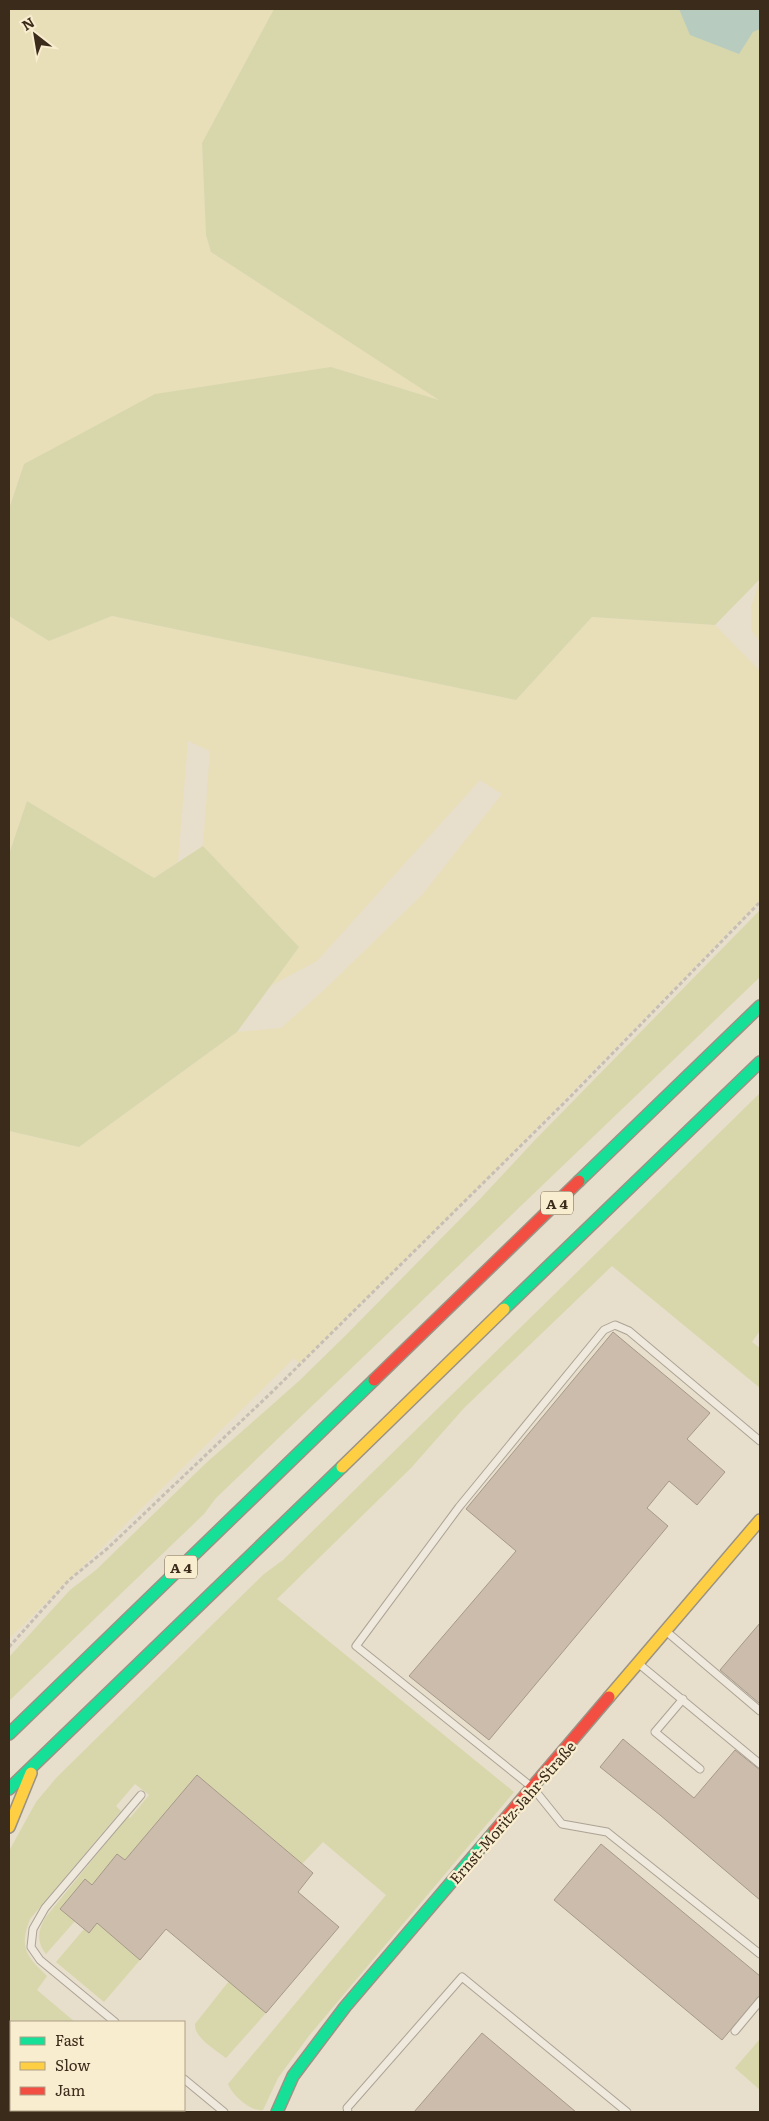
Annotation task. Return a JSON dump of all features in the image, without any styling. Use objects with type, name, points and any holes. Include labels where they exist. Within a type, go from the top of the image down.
[{"type":"main road","name":"A 4","points":[[9,1734],[760,1006]]},
{"type":"main road","name":"A 4","points":[[9,1789],[760,1062]]},
{"type":"main road","name":"Ernst-Moritz-Jahr-Straße","points":[[278,2112],[293,2076],[345,2007],[667,1632],[760,1520]]},
{"type":"main road","points":[[9,1827],[37,1762]]},
{"type":"lane","points":[[760,1441],[629,1331],[615,1324],[604,1330],[459,1507],[356,1646],[533,1788],[562,1824],[607,1832],[760,1954]]},
{"type":"lane","points":[[667,1632],[760,1711]]},
{"type":"lane","points":[[639,1664],[760,1764]]},
{"type":"lane","points":[[683,1699],[655,1732],[700,1769]]},
{"type":"lane","points":[[113,2021],[40,1960],[31,1947],[33,1929],[45,1908],[141,1795]]},
{"type":"lane","points":[[348,2112],[347,2108],[462,1977],[627,2112]]},
{"type":"lane","points":[[735,2031],[760,2001]]},
{"type":"lane","points":[[185,2080],[224,2112]]},
{"type":"path","points":[[9,1647],[69,1580],[108,1548],[273,1391],[570,1097],[760,902]]},
{"type":"shaded area","points":[[9,9],[274,9],[202,143],[206,235],[211,252],[442,401],[331,367],[24,464],[9,509]]},
{"type":"shaded area","points":[[679,9],[760,9],[760,29],[753,32],[739,54],[690,35]]},
{"type":"shaded area","points":[[760,579],[760,642],[752,631],[751,607]]},
{"type":"shaded area","points":[[9,616],[49,641],[112,616],[516,700],[592,617],[715,625],[760,671],[760,901],[478,1188],[300,1364],[294,1358],[9,1639],[9,1131],[79,1147],[237,1032],[281,1028],[323,991],[422,895],[502,794],[480,780],[317,961],[270,986],[299,947],[203,846],[210,751],[188,741],[178,862],[154,878],[27,801],[9,854]]},
{"type":"green space","points":[[274,9],[760,9],[760,579],[715,625],[592,617],[516,700],[112,616],[49,641],[9,616],[9,509],[24,464],[155,394],[331,367],[439,400],[211,252],[206,235],[202,143]]},
{"type":"green space","points":[[27,801],[154,878],[203,846],[299,947],[237,1032],[79,1147],[9,1131],[9,854]]},
{"type":"green space","points":[[760,910],[760,977],[216,1498],[204,1514],[9,1701],[9,1657],[70,1590],[96,1570],[205,1464],[299,1381],[346,1335]]},
{"type":"green space","points":[[760,1093],[760,1331],[752,1342],[760,1348],[760,1388],[612,1266],[464,1408],[411,1468],[277,1599],[514,1792],[308,2037],[278,2078],[263,2110],[258,2110],[242,2102],[233,2093],[228,2084],[386,1895],[323,1842],[302,1864],[197,1775],[125,1860],[117,1854],[92,1885],[75,1921],[46,1954],[39,1940],[45,1918],[128,1816],[130,1818],[149,1795],[135,1784],[116,1806],[121,1811],[30,1919],[27,1929],[25,1937],[26,1951],[34,1963],[47,1976],[37,1990],[74,2021],[10,2021],[9,1851],[36,1802],[57,1777],[264,1574],[283,1560]]},
{"type":"green space","points":[[97,1923],[140,1960],[104,2002],[56,1962],[84,1929],[89,1933]]},
{"type":"green space","points":[[229,1981],[266,2013],[226,2058],[202,2039],[198,2034],[195,2024]]},
{"type":"green space","points":[[760,2039],[760,2090],[735,2068]]},
{"type":"green space","points":[[116,2111],[117,2112],[25,2112]]},
{"type":"building","points":[[613,1332],[710,1413],[687,1439],[725,1472],[697,1505],[669,1481],[647,1508],[668,1526],[489,1740],[409,1676],[516,1551],[466,1509]]},
{"type":"building","points":[[760,1623],[760,1704],[720,1670]]},
{"type":"building","points":[[623,1739],[694,1798],[735,1750],[760,1770],[760,1900],[600,1767]]},
{"type":"building","points":[[197,1775],[313,1873],[298,1892],[339,1927],[266,2013],[166,1929],[140,1960],[97,1923],[89,1933],[60,1909],[85,1879],[92,1885],[117,1854],[125,1860]]},
{"type":"building","points":[[601,1844],[760,1976],[760,1995],[722,2040],[554,1900]]},
{"type":"building","points":[[482,2033],[576,2112],[414,2112]]},
{"type":"traffic: fast","points":[[579,1181],[760,1006]]},
{"type":"traffic: fast","points":[[504,1309],[760,1062]]},
{"type":"traffic: fast","points":[[9,1734],[374,1380]]},
{"type":"traffic: fast","points":[[9,1789],[342,1467]]},
{"type":"traffic: fast","points":[[277,2112],[293,2076],[345,2007],[494,1832]]},
{"type":"traffic: slow","points":[[342,1467],[504,1309]]},
{"type":"traffic: slow","points":[[609,1697],[760,1520]]},
{"type":"traffic: slow","points":[[9,1827],[31,1773]]},
{"type":"traffic: slow","points":[[9,2043],[10,2047]]},
{"type":"traffic: jam","points":[[374,1380],[579,1181]]},
{"type":"traffic: jam","points":[[494,1832],[609,1697]]}]
